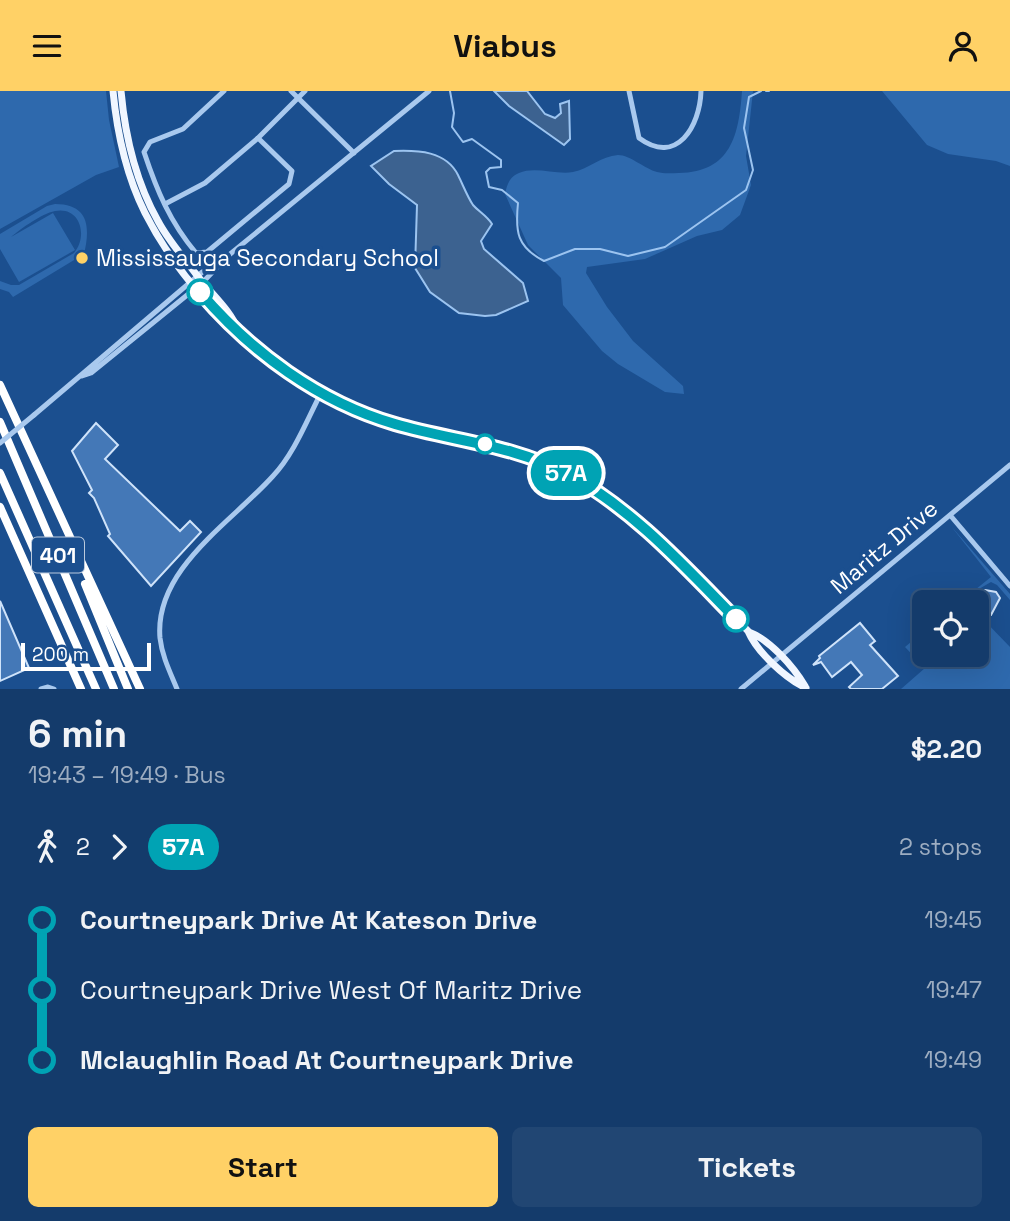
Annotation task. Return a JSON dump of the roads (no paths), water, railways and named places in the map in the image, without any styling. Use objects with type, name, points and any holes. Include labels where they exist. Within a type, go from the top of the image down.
[{"type":"highway","name":"401","points":[[0,385],[140,689]]},
{"type":"highway","name":"401","points":[[0,422],[114,689]]},
{"type":"highway","name":"401","points":[[0,473],[96,689]]},
{"type":"highway","name":"401","points":[[0,507],[81,689]]},
{"type":"highway","points":[[60,519],[128,689]]},
{"type":"main road","points":[[113,91],[129,159],[145,195],[159,223],[228,325],[265,355],[321,393],[364,413],[396,424],[482,443],[528,457],[567,474],[603,496],[653,536],[748,631],[752,641],[777,659],[806,688]]},
{"type":"main road","points":[[121,91],[129,159]]},
{"type":"street","points":[[210,91],[217,98]]},
{"type":"street","points":[[224,91],[183,129],[145,146],[144,152],[164,204],[178,232],[197,253],[206,252],[289,184],[292,171],[258,138]]},
{"type":"street","points":[[291,91],[354,153]]},
{"type":"street","points":[[164,204],[205,184],[258,138],[305,91]]},
{"type":"street","points":[[0,443],[82,376],[85,370],[197,282],[429,91]]},
{"type":"street","points":[[629,91],[639,138],[670,148],[683,142],[700,103],[701,91]]},
{"type":"street","points":[[177,689],[161,640],[160,619],[168,590],[181,568],[282,466],[321,393]]},
{"type":"street","name":"Maritz Drive","points":[[741,689],[1010,465]]},
{"type":"street","points":[[950,515],[1010,586]]},
{"type":"street","points":[[41,689],[54,689]]},
{"type":"waterway","points":[[450,91],[454,113],[452,127],[463,142],[472,139],[501,160],[501,167],[490,168],[486,172],[489,187],[502,190],[518,203],[520,238],[528,250],[544,261],[575,249],[600,249],[628,256],[665,247],[746,190],[753,170],[744,128],[749,97],[761,91]]},
{"type":"place","name":"Mississauga Secondary School","points":[[82,258]]}]
